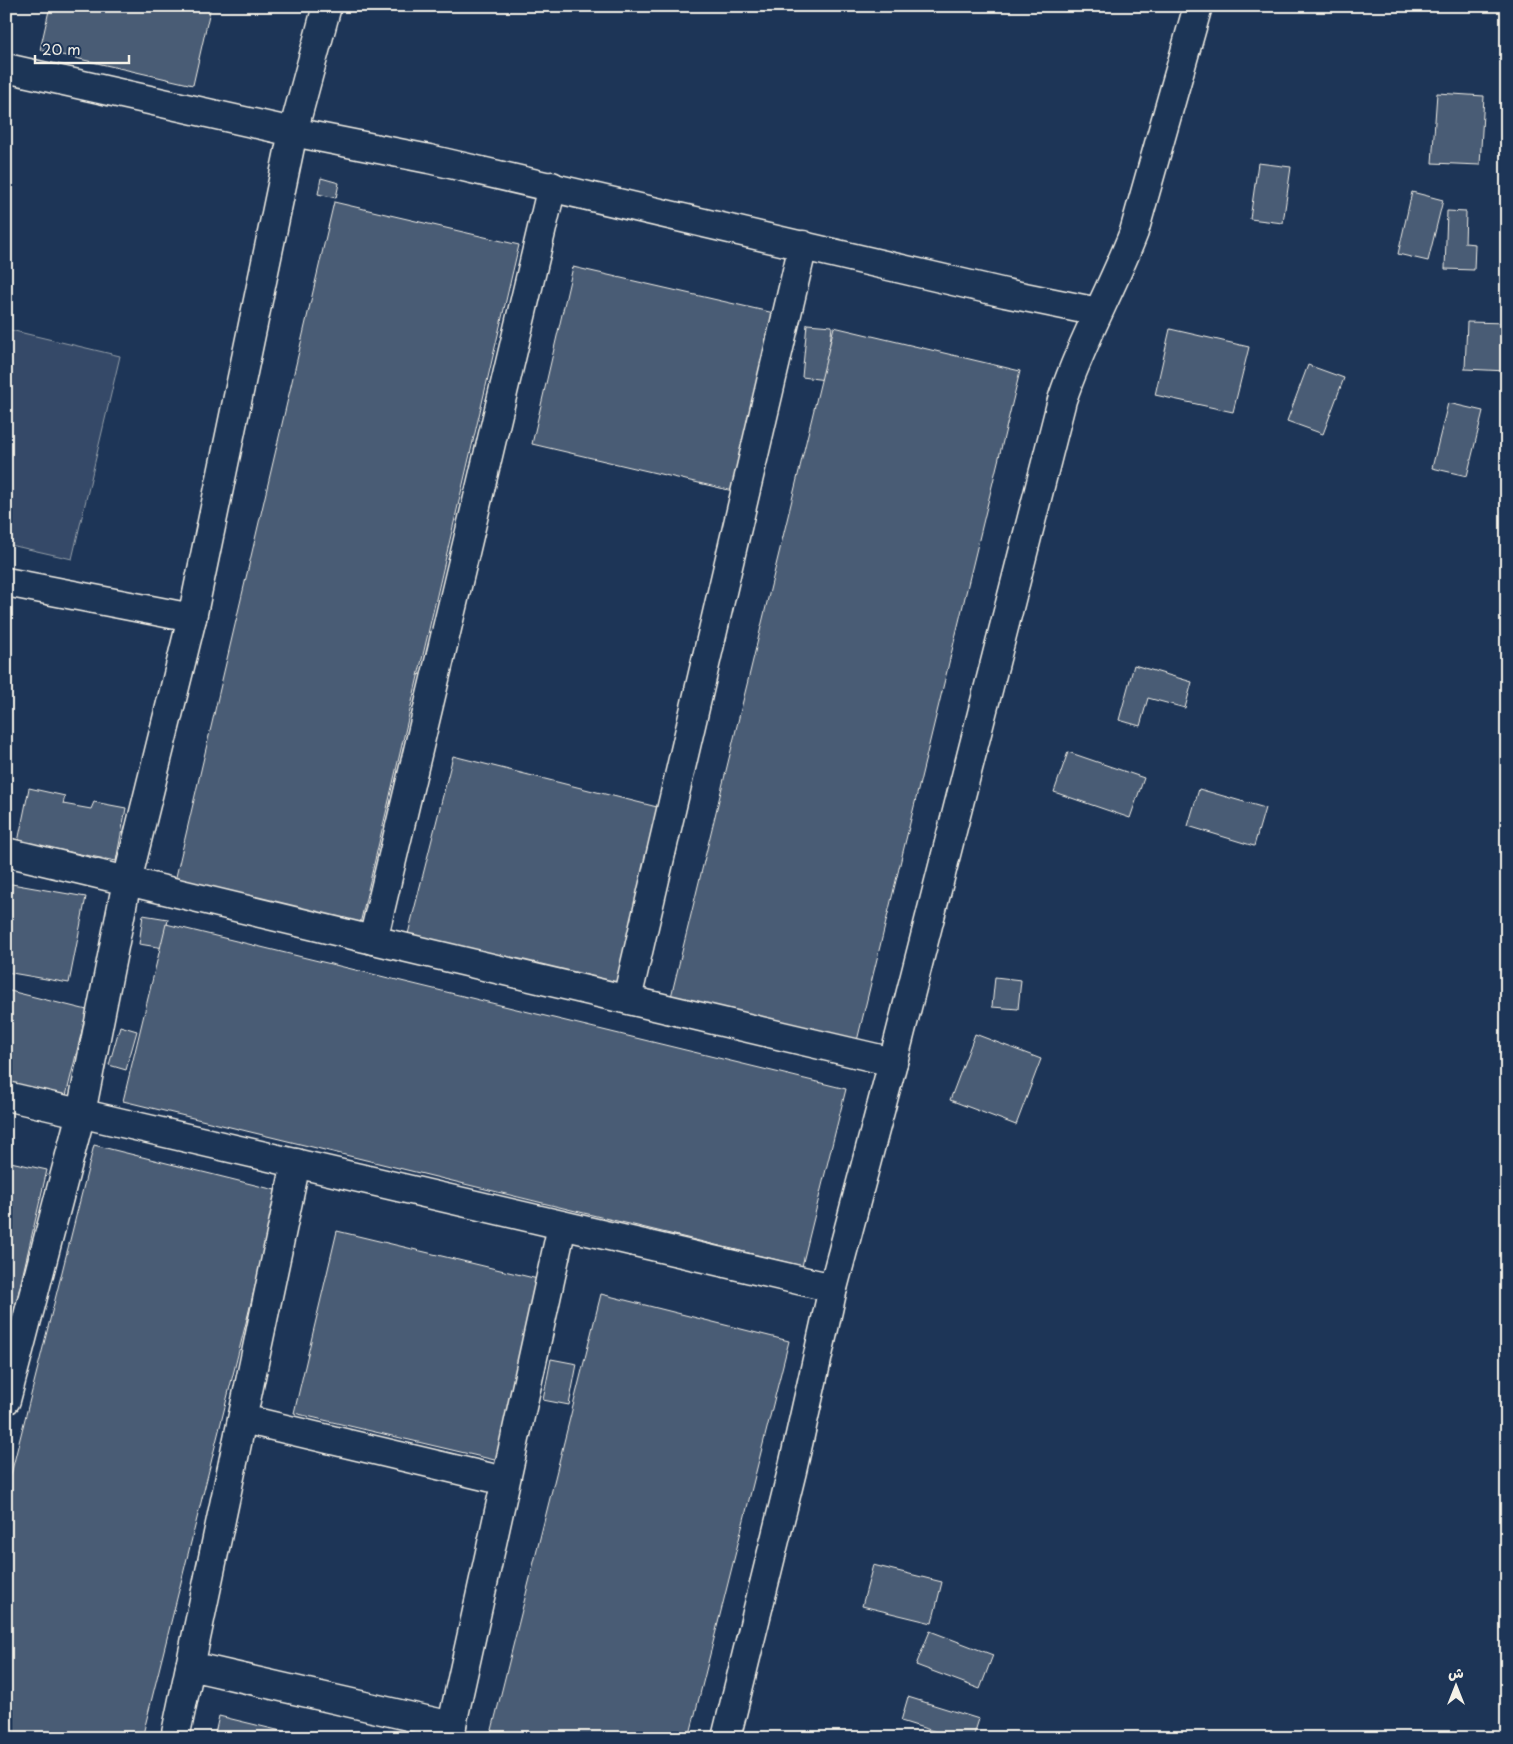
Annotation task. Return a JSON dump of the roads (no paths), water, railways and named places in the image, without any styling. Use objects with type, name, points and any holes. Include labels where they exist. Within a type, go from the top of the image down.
[{"type":"street","points":[[6,1400],[81,1113],[127,881],[192,618],[293,132],[327,6]]},
{"type":"street","points":[[726,1738],[792,1471],[833,1288],[893,1062],[1062,400],[1070,375],[1134,232],[1198,6]]},
{"type":"street","points":[[6,68],[293,132],[429,158],[1005,293],[1098,312]]},
{"type":"street","points":[[373,940],[552,186]]},
{"type":"street","points":[[627,999],[803,245]]},
{"type":"street","points":[[6,582],[192,618]]},
{"type":"street","points":[[6,852],[893,1062]]},
{"type":"street","points":[[6,1096],[833,1288]]},
{"type":"street","points":[[175,1738],[296,1164]]},
{"type":"street","points":[[190,1666],[450,1732],[562,1226]]},
{"type":"street","points":[[242,1419],[505,1481]]}]
